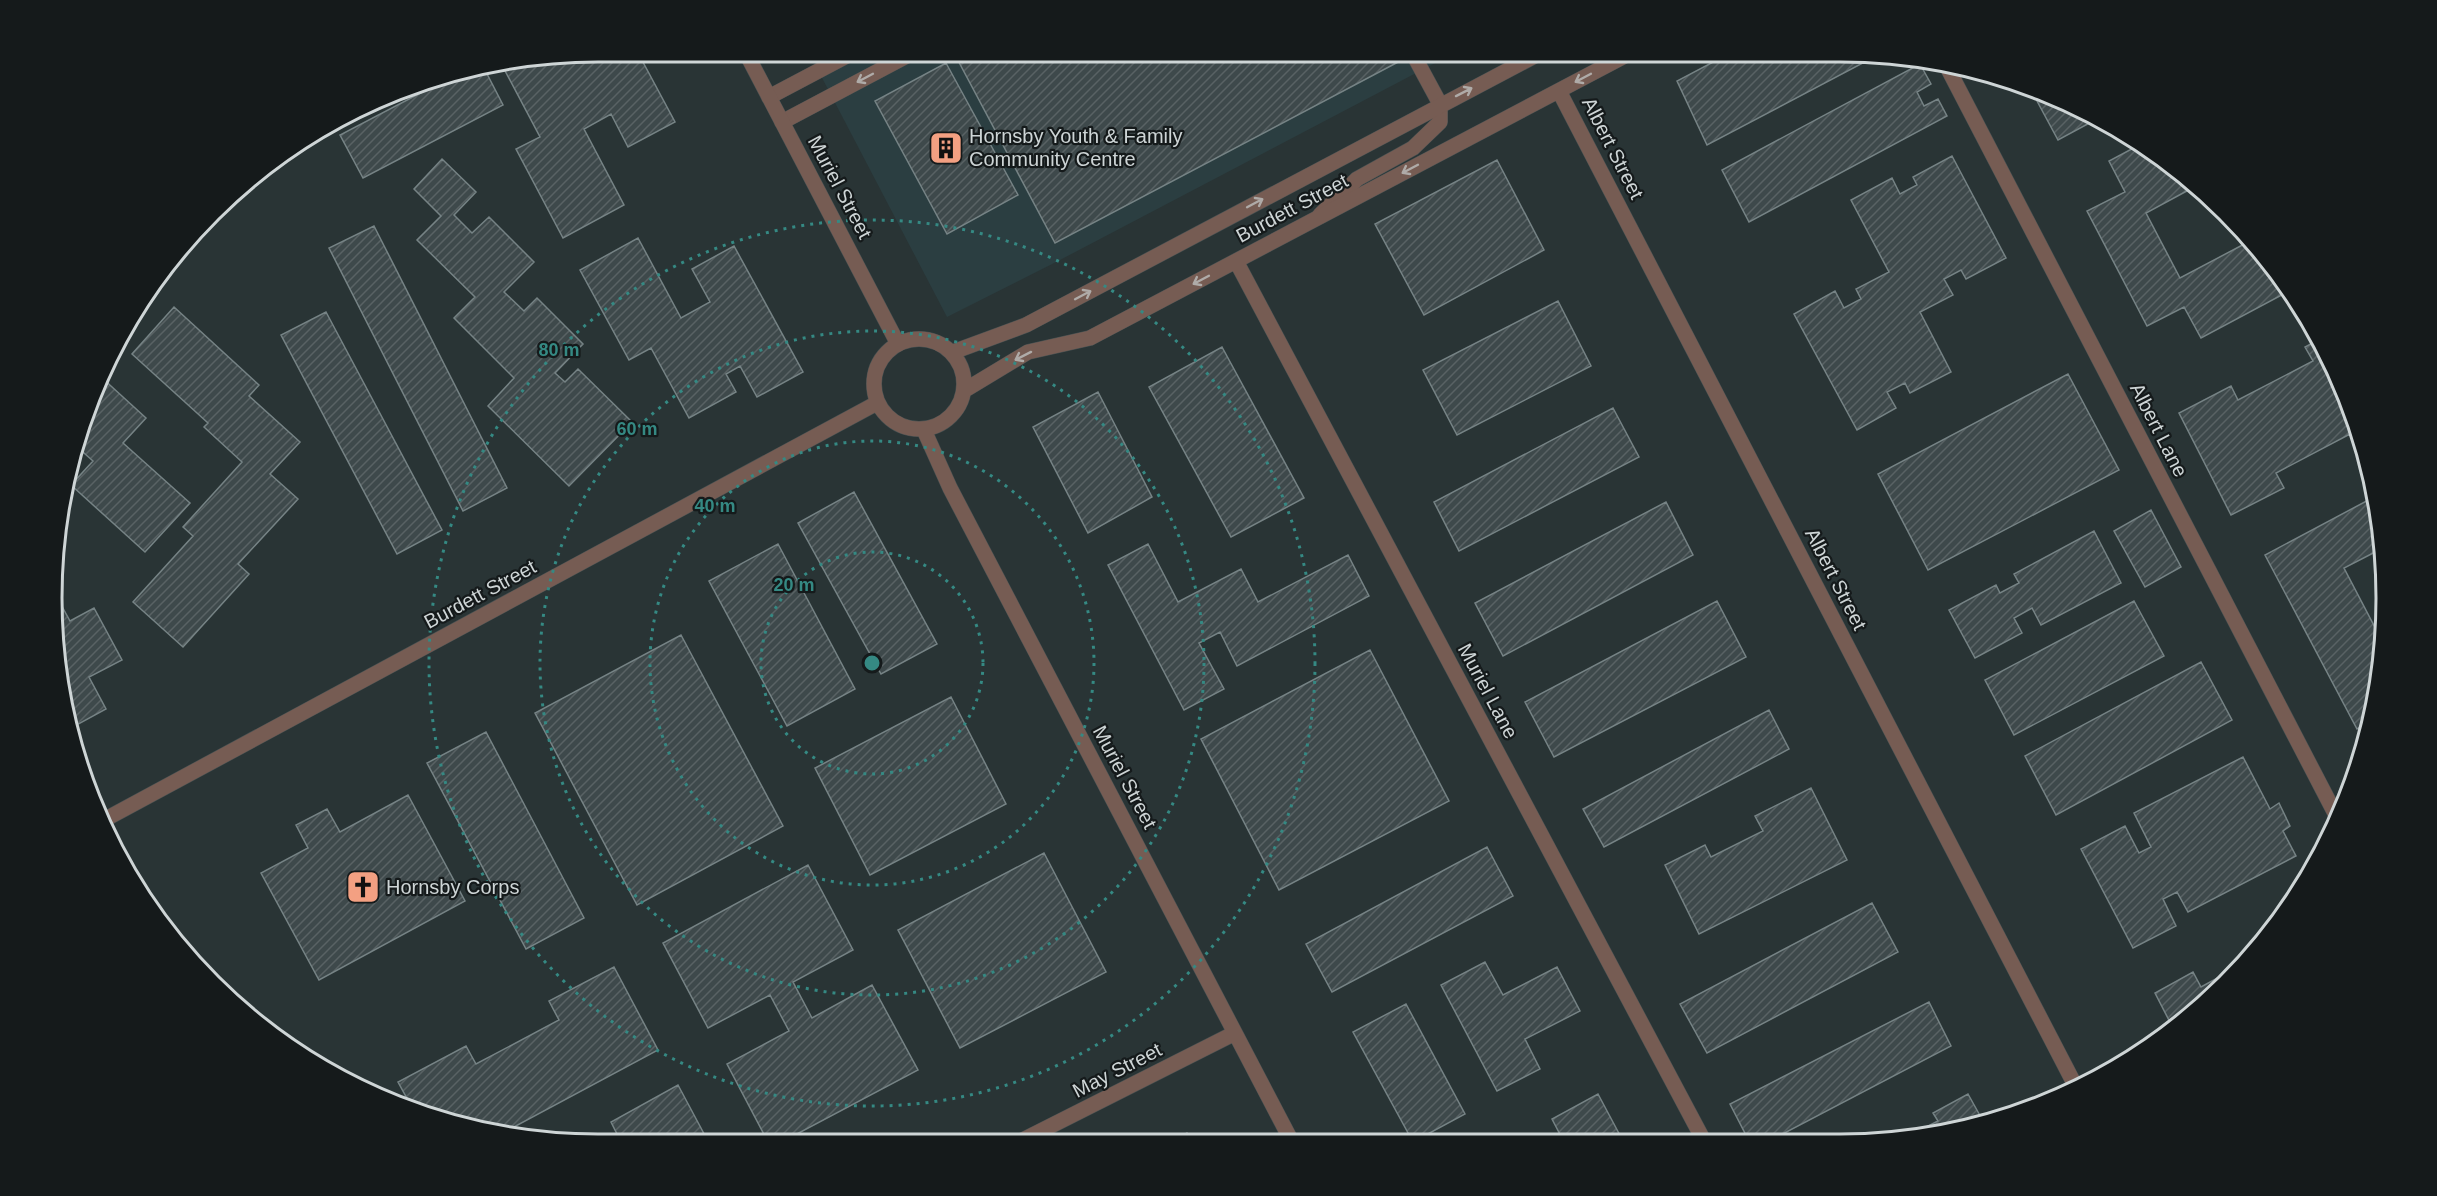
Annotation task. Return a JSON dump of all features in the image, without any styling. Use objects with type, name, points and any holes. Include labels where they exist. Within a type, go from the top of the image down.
[{"type":"street","name":"Muriel Street","points":[[752,62],[898,344]]},
{"type":"street","points":[[769,97],[835,62]]},
{"type":"street","points":[[782,122],[895,62]]},
{"type":"street","points":[[1314,220],[1357,178],[1413,148],[1440,122],[1440,104],[1417,62]]},
{"type":"street","name":"Burdett Street","points":[[953,352],[1026,325],[1522,62]]},
{"type":"street","name":"Burdett Street","points":[[965,390],[1028,352],[1090,338],[1613,62]]},
{"type":"street","name":"Albert Lane","points":[[1951,74],[2332,808]]},
{"type":"street","name":"Albert Street","points":[[1559,91],[2072,1081]]},
{"type":"street","name":"Muriel Lane","points":[[1236,261],[1700,1134]]},
{"type":"street","points":[[924,339],[938,342],[953,352],[964,374],[965,390],[960,405],[951,417],[938,426],[924,430],[910,429],[896,424],[885,415],[877,403],[874,376],[887,352],[898,344],[924,339]]},
{"type":"street","name":"Burdett Street","points":[[109,817],[877,403]]},
{"type":"street","name":"Muriel Street","points":[[924,430],[956,498],[1287,1134]]},
{"type":"street","name":"May Street","points":[[1035,1134],[1235,1033]]},
{"type":"shaded area","points":[[814,62],[1437,62],[1060,260],[947,317]]},
{"type":"building","points":[[643,62],[675,122],[628,147],[611,114],[584,129],[624,205],[563,238],[516,149],[540,137],[505,70],[563,63]]},
{"type":"building","points":[[959,62],[1398,62],[1055,243]]},
{"type":"building","points":[[1713,62],[1863,63],[1707,145],[1677,81]]},
{"type":"building","name":"Hornsby Youth & Family Community Centre","points":[[946,63],[1018,195],[947,234],[875,101]]},
{"type":"building","points":[[1915,67],[1922,68],[1931,84],[1917,92],[1924,106],[1938,99],[1947,116],[1749,222],[1722,170]]},
{"type":"building","points":[[487,73],[503,105],[363,178],[340,135],[427,90]]},
{"type":"building","points":[[2036,99],[2089,124],[2058,140]]},
{"type":"building","points":[[2132,149],[2166,172],[2188,190],[2146,213],[2180,278],[2243,245],[2282,295],[2201,338],[2184,307],[2147,326],[2087,211],[2125,192],[2109,161]]},
{"type":"building","points":[[1952,156],[2006,258],[1966,279],[1961,270],[1944,279],[1953,295],[1920,312],[1951,372],[1910,393],[1905,383],[1887,392],[1896,408],[1857,430],[1794,314],[1835,291],[1844,308],[1861,299],[1856,289],[1889,272],[1851,200],[1892,178],[1900,194],[1917,185],[1913,177]]},
{"type":"building","points":[[442,159],[476,192],[454,215],[472,233],[489,217],[534,262],[504,292],[524,311],[537,298],[583,344],[555,373],[565,382],[578,369],[632,422],[569,486],[488,406],[514,378],[454,318],[475,297],[417,240],[441,216],[414,189]]},
{"type":"building","points":[[1497,160],[1544,250],[1424,315],[1375,224]]},
{"type":"building","points":[[374,226],[507,488],[463,511],[329,248]]},
{"type":"building","points":[[638,238],[681,318],[710,302],[692,269],[734,246],[803,372],[757,397],[740,366],[726,374],[736,392],[689,418],[651,348],[629,360],[580,270]]},
{"type":"building","points":[[1558,301],[1591,366],[1457,435],[1423,370]]},
{"type":"building","points":[[174,307],[259,385],[249,396],[300,442],[270,474],[298,499],[238,564],[249,574],[183,647],[133,602],[193,536],[183,527],[242,462],[204,427],[208,423],[132,354]]},
{"type":"building","points":[[326,312],[442,530],[397,554],[281,335]]},
{"type":"building","points":[[2311,344],[2320,361],[2335,393],[2350,434],[2276,473],[2284,488],[2231,515],[2179,413],[2231,386],[2238,400],[2313,361],[2305,347]]},
{"type":"building","points":[[1222,347],[1304,498],[1231,537],[1149,387]]},
{"type":"building","points":[[2068,374],[2119,470],[1928,570],[1878,474]]},
{"type":"building","points":[[107,382],[146,418],[123,443],[190,503],[145,552],[73,487],[75,481],[93,461],[82,451]]},
{"type":"building","points":[[1098,392],[1152,497],[1088,533],[1033,427]]},
{"type":"building","points":[[1613,408],[1639,457],[1459,551],[1434,502]]},
{"type":"building","points":[[854,492],[937,644],[881,674],[798,523]]},
{"type":"building","points":[[2366,501],[2373,553],[2344,568],[2374,626],[2371,668],[2365,703],[2357,729],[2265,555]]},
{"type":"building","points":[[1666,502],[1693,555],[1503,656],[1475,603]]},
{"type":"building","points":[[2151,510],[2181,567],[2145,587],[2114,531]]},
{"type":"building","points":[[2094,531],[2121,583],[2041,625],[2032,608],[2014,618],[2022,633],[1975,658],[1949,610],[1996,585],[2000,593],[2019,583],[2014,574]]},
{"type":"building","points":[[778,544],[855,689],[787,726],[709,581]]},
{"type":"building","points":[[1148,544],[1178,602],[1241,569],[1258,602],[1348,555],[1369,596],[1237,666],[1220,632],[1199,643],[1224,689],[1184,710],[1108,565]]},
{"type":"building","points":[[1717,601],[1746,657],[1554,757],[1525,702]]},
{"type":"building","points":[[2134,601],[2164,656],[2014,735],[1985,680]]},
{"type":"building","points":[[62,607],[70,621],[94,608],[122,660],[89,677],[106,709],[77,725],[66,668]]},
{"type":"building","points":[[681,635],[783,826],[637,905],[535,713]]},
{"type":"building","points":[[1370,650],[1449,801],[1279,890],[1201,739]]},
{"type":"building","points":[[2201,662],[2232,720],[2056,815],[2025,756]]},
{"type":"building","points":[[951,697],[1006,804],[870,875],[815,768]]},
{"type":"building","points":[[1769,710],[1789,749],[1604,847],[1583,809]]},
{"type":"building","points":[[486,732],[584,918],[526,949],[427,763]]},
{"type":"building","points":[[2243,757],[2270,809],[2279,803],[2290,826],[2283,831],[2296,856],[2188,912],[2177,892],[2163,899],[2176,926],[2133,948],[2081,849],[2125,826],[2139,853],[2151,847],[2134,813]]},
{"type":"building","points":[[1811,788],[1847,860],[1699,934],[1665,865],[1705,845],[1711,857],[1763,831],[1755,816]]},
{"type":"building","name":"Hornsby Corps","points":[[408,795],[465,901],[319,980],[261,873],[308,848],[296,825],[327,809],[340,832]]},
{"type":"building","points":[[1487,847],[1513,896],[1332,992],[1306,944]]},
{"type":"building","points":[[1044,853],[1106,972],[960,1048],[898,930]]},
{"type":"building","points":[[808,865],[853,950],[793,982],[812,1018],[872,985],[918,1070],[797,1134],[764,1134],[727,1064],[789,1031],[770,995],[708,1028],[663,943]]},
{"type":"building","points":[[1872,903],[1898,952],[1707,1053],[1680,1004]]},
{"type":"building","points":[[1485,962],[1503,995],[1557,967],[1580,1011],[1525,1039],[1540,1069],[1497,1091],[1441,985]]},
{"type":"building","points":[[614,967],[658,1050],[513,1127],[459,1116],[408,1099],[398,1082],[466,1046],[476,1064],[559,1020],[549,1001]]},
{"type":"building","points":[[2193,972],[2201,987],[2216,979],[2169,1021],[2155,993]]},
{"type":"building","points":[[1929,1002],[1951,1046],[1782,1134],[1745,1134],[1730,1104]]},
{"type":"building","points":[[1406,1004],[1465,1114],[1428,1134],[1409,1134],[1353,1032]]},
{"type":"building","points":[[678,1085],[704,1134],[617,1134],[611,1122]]},
{"type":"building","points":[[1598,1094],[1619,1134],[1560,1134],[1552,1119]]},
{"type":"building","points":[[1968,1094],[1980,1115],[1926,1127],[1938,1121],[1933,1113]]},
{"type":"place","name":"Hornsby Youth & Family Community Centre","points":[[946,148]]},
{"type":"place","name":"Hornsby Corps","points":[[363,887]]}]
